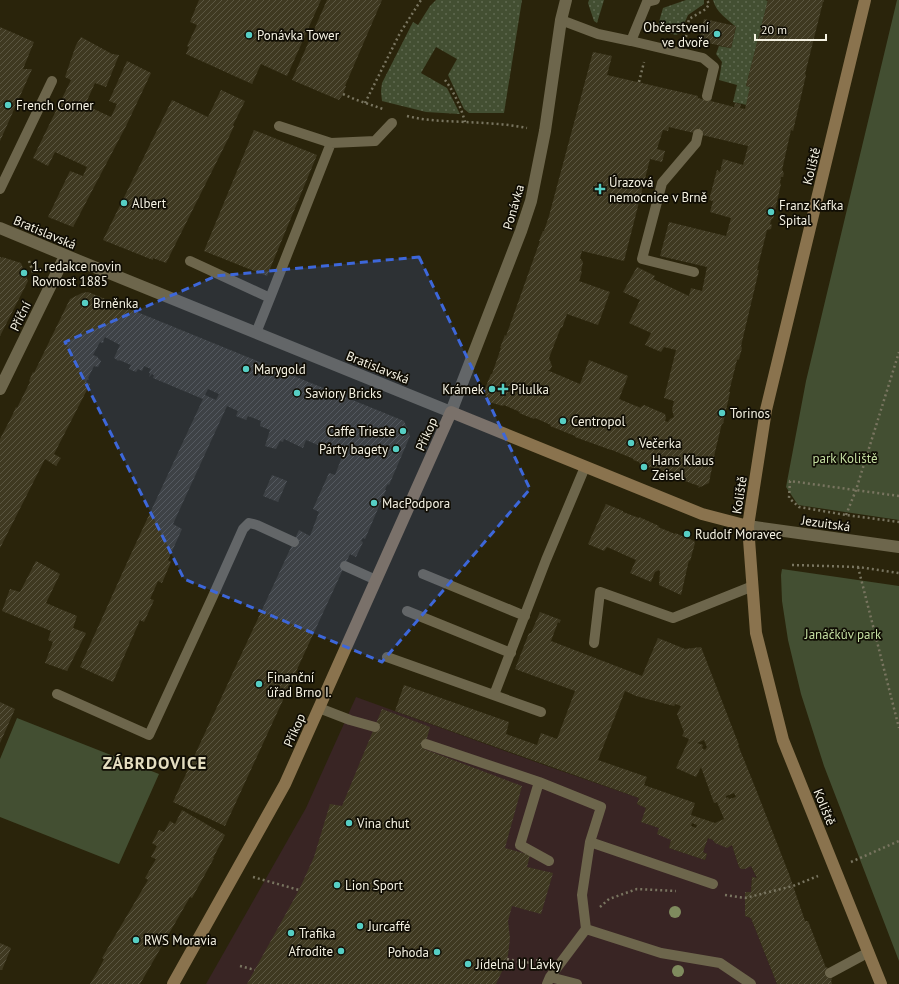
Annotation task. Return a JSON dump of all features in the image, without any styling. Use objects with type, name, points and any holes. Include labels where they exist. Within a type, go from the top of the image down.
[{"type":"main road","name":"Koliště","points":[[865,0],[766,410],[748,526],[756,633],[783,740],[881,984]]},
{"type":"main road","name":"Bratislavská","points":[[451,412],[702,514],[748,526]]},
{"type":"main road","name":"Příkop","points":[[173,984],[285,784],[451,412]]},
{"type":"street","name":"Ponávka","points":[[451,412],[521,231],[530,201],[544,131],[561,20],[566,0]]},
{"type":"street","name":"Bratislavská","points":[[0,228],[65,256],[451,412]]},
{"type":"street","name":"Příční","points":[[0,389],[65,256]]},
{"type":"street","name":"Jezuitská","points":[[748,526],[899,547]]},
{"type":"lane","points":[[631,41],[648,2],[655,0]]},
{"type":"lane","points":[[561,20],[598,34],[703,58],[714,67],[707,96]]},
{"type":"lane","points":[[0,189],[52,81]]},
{"type":"lane","points":[[278,126],[332,143],[375,141],[392,123]]},
{"type":"lane","points":[[694,272],[642,259],[662,183],[696,143],[698,134]]},
{"type":"lane","points":[[256,333],[332,143]]},
{"type":"lane","points":[[190,261],[270,298]]},
{"type":"lane","points":[[494,696],[584,467]]},
{"type":"lane","points":[[57,694],[149,735],[243,529],[249,523],[253,524],[294,542]]},
{"type":"lane","points":[[345,566],[376,580]]},
{"type":"lane","points":[[423,574],[525,616]]},
{"type":"lane","points":[[594,643],[600,592],[673,618],[753,586]]},
{"type":"lane","points":[[407,611],[511,653]]},
{"type":"lane","points":[[387,657],[540,712]]},
{"type":"lane","points":[[319,708],[350,720],[375,727]]},
{"type":"lane","points":[[426,744],[539,782],[601,807],[590,842],[582,895],[586,929],[548,981]]},
{"type":"lane","points":[[539,782],[520,845],[548,861]]},
{"type":"lane","points":[[590,842],[713,884]]},
{"type":"lane","points":[[586,929],[661,953],[720,963],[751,984]]},
{"type":"lane","points":[[830,973],[869,952]]},
{"type":"lane","points":[[548,981],[577,984]]},
{"type":"path","points":[[365,103],[400,33],[421,0]]},
{"type":"path","points":[[686,41],[686,29],[690,19],[706,9],[709,4],[707,0]]},
{"type":"path","points":[[446,80],[462,112],[465,122]]},
{"type":"path","points":[[343,94],[365,103],[401,114],[432,121],[517,126]]},
{"type":"path","points":[[392,123],[401,114]]},
{"type":"path","points":[[22,258],[30,261],[34,275],[32,280]]},
{"type":"path","points":[[846,515],[856,490],[899,352]]},
{"type":"path","points":[[899,496],[790,481],[789,498],[799,507],[899,522]]},
{"type":"path","points":[[792,565],[858,567],[899,573]]},
{"type":"path","points":[[858,567],[899,728]]},
{"type":"path","points":[[236,871],[299,890]]},
{"type":"path","points":[[722,894],[745,898],[793,886]]},
{"type":"path","points":[[599,909],[609,899],[637,889],[683,892]]},
{"type":"path","points":[[507,959],[525,963],[541,960],[547,956]]},
{"type":"path","points":[[240,966],[255,970]]},
{"type":"highlighted area","points":[[419,257],[530,489],[382,662],[184,579],[65,342],[216,276]]},
{"type":"shaded area","points":[[356,697],[639,798],[637,804],[646,808],[642,822],[659,828],[671,840],[669,848],[705,860],[707,854],[703,852],[708,838],[713,840],[715,843],[732,845],[739,867],[751,866],[757,878],[752,877],[751,892],[745,892],[745,916],[751,918],[777,984],[206,984],[306,808]]},
{"type":"green space","points":[[436,0],[522,0],[504,113],[469,113],[464,109],[448,75],[457,59],[436,47],[421,73],[447,88],[460,114],[426,112],[382,101],[382,83],[413,22],[418,25],[430,6]]},
{"type":"green space","points":[[589,0],[604,0],[597,23],[594,21],[588,3]]},
{"type":"green space","points":[[686,0],[704,0],[704,4],[688,15],[680,33],[676,35],[657,29],[663,8]]},
{"type":"green space","points":[[713,0],[768,1],[746,86],[750,87],[747,105],[733,102],[737,85],[719,80],[722,62],[716,54],[719,46],[731,48],[736,27],[719,12]]},
{"type":"green space","name":"park Koliště","points":[[897,0],[899,0],[899,520],[798,505],[786,487],[806,381]]},
{"type":"green space","name":"Janáčkův park","points":[[782,569],[899,586],[899,961],[824,766],[801,694],[788,640],[782,601]]},
{"type":"green space","points":[[17,718],[159,774],[119,864],[0,817],[0,759]]},
{"type":"building","name":"Ponávka Tower","points":[[199,0],[321,0],[287,76],[261,64],[252,84],[186,54],[189,47],[187,46],[197,25],[190,22]]},
{"type":"building","points":[[327,0],[382,0],[345,86],[343,94],[339,100],[292,80]]},
{"type":"building","points":[[768,0],[824,0],[805,74],[793,131],[791,130],[782,170],[784,173],[783,177],[781,177],[781,184],[773,219],[772,218],[770,224],[772,225],[771,229],[767,230],[757,270],[759,270],[741,346],[742,348],[739,359],[737,360],[729,392],[709,483],[698,488],[699,486],[679,479],[657,468],[649,468],[633,460],[634,459],[575,437],[504,405],[489,402],[484,391],[492,374],[500,348],[505,335],[506,336],[549,216],[593,52],[612,56],[607,75],[698,96],[698,98],[705,100],[706,96],[712,97],[711,101],[734,107],[735,103],[741,104],[740,108],[745,109],[750,87],[746,86]],"holes":[[[669,127],[748,146],[743,165],[723,159],[720,172],[717,170],[709,200],[713,201],[710,212],[731,218],[726,236],[669,222],[660,256],[707,267],[702,291],[691,288],[689,296],[653,279],[655,276],[637,267],[623,292],[640,300],[629,323],[651,333],[645,345],[661,352],[664,347],[676,350],[664,398],[674,401],[672,410],[674,417],[668,422],[665,421],[665,414],[644,405],[641,408],[619,399],[628,376],[589,360],[580,384],[547,370],[550,370],[552,366],[549,358],[567,314],[598,325],[610,292],[579,281],[582,272],[583,262],[580,258],[582,251],[624,261],[650,159],[662,162],[665,151],[657,149],[663,130],[668,131]]]},
{"type":"building","name":"Občerstvení ve dvoře","points":[[704,19],[736,26],[731,48],[699,41]]},
{"type":"building","points":[[0,27],[34,42],[23,69],[32,69],[0,141]]},
{"type":"building","points":[[81,37],[112,54],[119,55],[106,87],[95,83],[85,105],[111,117],[117,104],[109,101],[127,61],[151,73],[126,126],[73,227],[48,217],[70,171],[83,176],[87,167],[55,152],[48,166],[33,158],[71,80],[65,77],[76,45]]},
{"type":"building","points":[[221,90],[245,101],[233,125],[234,126],[229,137],[166,263],[153,258],[153,260],[103,240],[172,100],[208,117]]},
{"type":"building","points":[[254,130],[317,155],[267,276],[204,251]]},
{"type":"building","points":[[0,257],[21,263],[28,281],[0,336]]},
{"type":"building","points":[[88,292],[404,421],[410,436],[389,485],[388,484],[386,487],[365,539],[363,538],[361,541],[363,542],[356,557],[350,554],[225,826],[173,802],[299,530],[310,536],[319,512],[313,509],[329,473],[335,475],[342,457],[344,458],[347,454],[344,449],[339,447],[338,449],[319,441],[318,445],[306,440],[303,448],[284,439],[283,442],[280,441],[276,449],[265,446],[270,430],[260,426],[261,421],[248,416],[246,420],[236,416],[238,411],[227,406],[173,524],[182,529],[168,560],[171,562],[162,583],[158,581],[150,599],[154,600],[144,622],[140,620],[113,682],[80,667],[203,399],[153,378],[154,375],[152,374],[149,377],[149,372],[151,369],[144,366],[142,371],[138,369],[136,372],[129,369],[131,365],[119,360],[118,361],[114,358],[120,345],[105,337],[103,343],[100,342],[93,355],[98,357],[101,361],[98,367],[94,366],[88,378],[89,379],[86,382],[90,384],[54,454],[61,458],[56,466],[45,459],[0,548],[0,439],[30,382],[29,381],[33,372],[34,373],[70,299],[82,293]],"holes":[[[208,389],[219,394],[216,400],[205,395]]]},
{"type":"building","points":[[272,475],[287,481],[278,502],[263,496]]},
{"type":"building","points":[[606,504],[694,541],[695,543],[690,561],[689,560],[681,595],[659,585],[659,570],[655,572],[651,582],[630,573],[636,560],[607,547],[604,551],[588,544]]},
{"type":"building","points":[[36,561],[60,574],[46,603],[77,616],[73,628],[86,633],[67,671],[45,663],[53,642],[48,640],[51,631],[2,611],[10,589],[20,592]]},
{"type":"building","points":[[540,612],[561,620],[559,623],[558,622],[551,641],[642,676],[658,638],[685,649],[701,647],[789,874],[805,921],[808,921],[826,968],[827,967],[830,973],[832,984],[777,984],[751,918],[745,916],[745,892],[751,892],[752,877],[757,878],[751,866],[745,869],[741,869],[739,867],[732,845],[727,848],[708,838],[703,852],[707,854],[705,860],[669,848],[671,840],[657,834],[659,828],[641,822],[646,808],[637,804],[639,798],[395,711],[404,685],[509,722],[506,734],[537,745],[541,733],[557,739],[575,691],[515,669],[529,633],[531,633]],"holes":[[[625,691],[636,696],[674,706],[675,704],[681,706],[677,714],[684,732],[682,736],[689,739],[676,768],[696,777],[701,767],[714,803],[717,802],[724,819],[715,823],[691,815],[695,803],[644,785],[647,777],[598,760]],[[704,740],[707,747],[705,750],[702,748],[703,745],[697,743]],[[734,793],[736,797],[729,799],[728,797],[726,798],[726,796]],[[692,823],[697,825],[696,828],[691,826]]]},
{"type":"building","points":[[0,702],[15,709],[0,743]]},
{"type":"building","points":[[382,709],[430,727],[424,749],[522,786],[505,848],[530,855],[527,867],[553,873],[541,914],[512,906],[508,921],[510,938],[508,955],[496,984],[247,984],[299,890],[314,857],[330,804],[342,806]]},
{"type":"building","points":[[182,810],[225,835],[214,858],[192,898],[190,897],[140,984],[90,984],[104,959],[102,958],[148,880],[145,878],[156,859],[151,857],[157,846],[152,843],[159,830],[164,832],[170,821],[175,824]]},
{"type":"building","points":[[0,943],[11,948],[2,970],[0,970]]},
{"type":"place","name":"Občerstvení ve dvoře","points":[[717,34]]},
{"type":"place","name":"Ponávka Tower","points":[[249,35]]},
{"type":"place","name":"French Corner","points":[[8,105]]},
{"type":"place","name":"Úrazová nemocnice v Brně","points":[[600,189]]},
{"type":"place","name":"Albert","points":[[124,203]]},
{"type":"place","name":"Franz Kafka Spital","points":[[771,212]]},
{"type":"place","name":"1. redakce novin Rovnost 1885","points":[[24,273]]},
{"type":"place","name":"Brněnka","points":[[85,303]]},
{"type":"place","name":"Marygold","points":[[246,369]]},
{"type":"place","name":"Krámek","points":[[492,389]]},
{"type":"place","name":"Pilulka","points":[[503,389]]},
{"type":"place","name":"Saviory Bricks","points":[[297,393]]},
{"type":"place","name":"Torinos","points":[[722,413]]},
{"type":"place","name":"Centropol","points":[[563,421]]},
{"type":"place","name":"Caffe Trieste","points":[[403,431]]},
{"type":"place","name":"Večerka","points":[[631,443]]},
{"type":"place","name":"Párty bagety","points":[[396,449]]},
{"type":"place","name":"Hans Klaus Zeisel","points":[[644,467]]},
{"type":"place","name":"MacPodpora","points":[[374,503]]},
{"type":"place","name":"Rudolf Moravec","points":[[687,534]]},
{"type":"place","name":"Finanční úřad Brno I.","points":[[259,684]]},
{"type":"place","name":"Vina chut","points":[[349,823]]},
{"type":"place","name":"Lion Sport","points":[[337,885]]},
{"type":"place","name":"Jurcaffé","points":[[360,926]]},
{"type":"place","name":"Trafika","points":[[291,933]]},
{"type":"place","name":"RWS Moravia","points":[[136,940]]},
{"type":"place","name":"Afrodite","points":[[341,951]]},
{"type":"place","name":"Pohoda","points":[[437,952]]},
{"type":"place","name":"Jídelna U Lávky","points":[[468,964]]},
{"type":"district","name":"ZÁBRDOVICE","points":[[155,763]]}]
